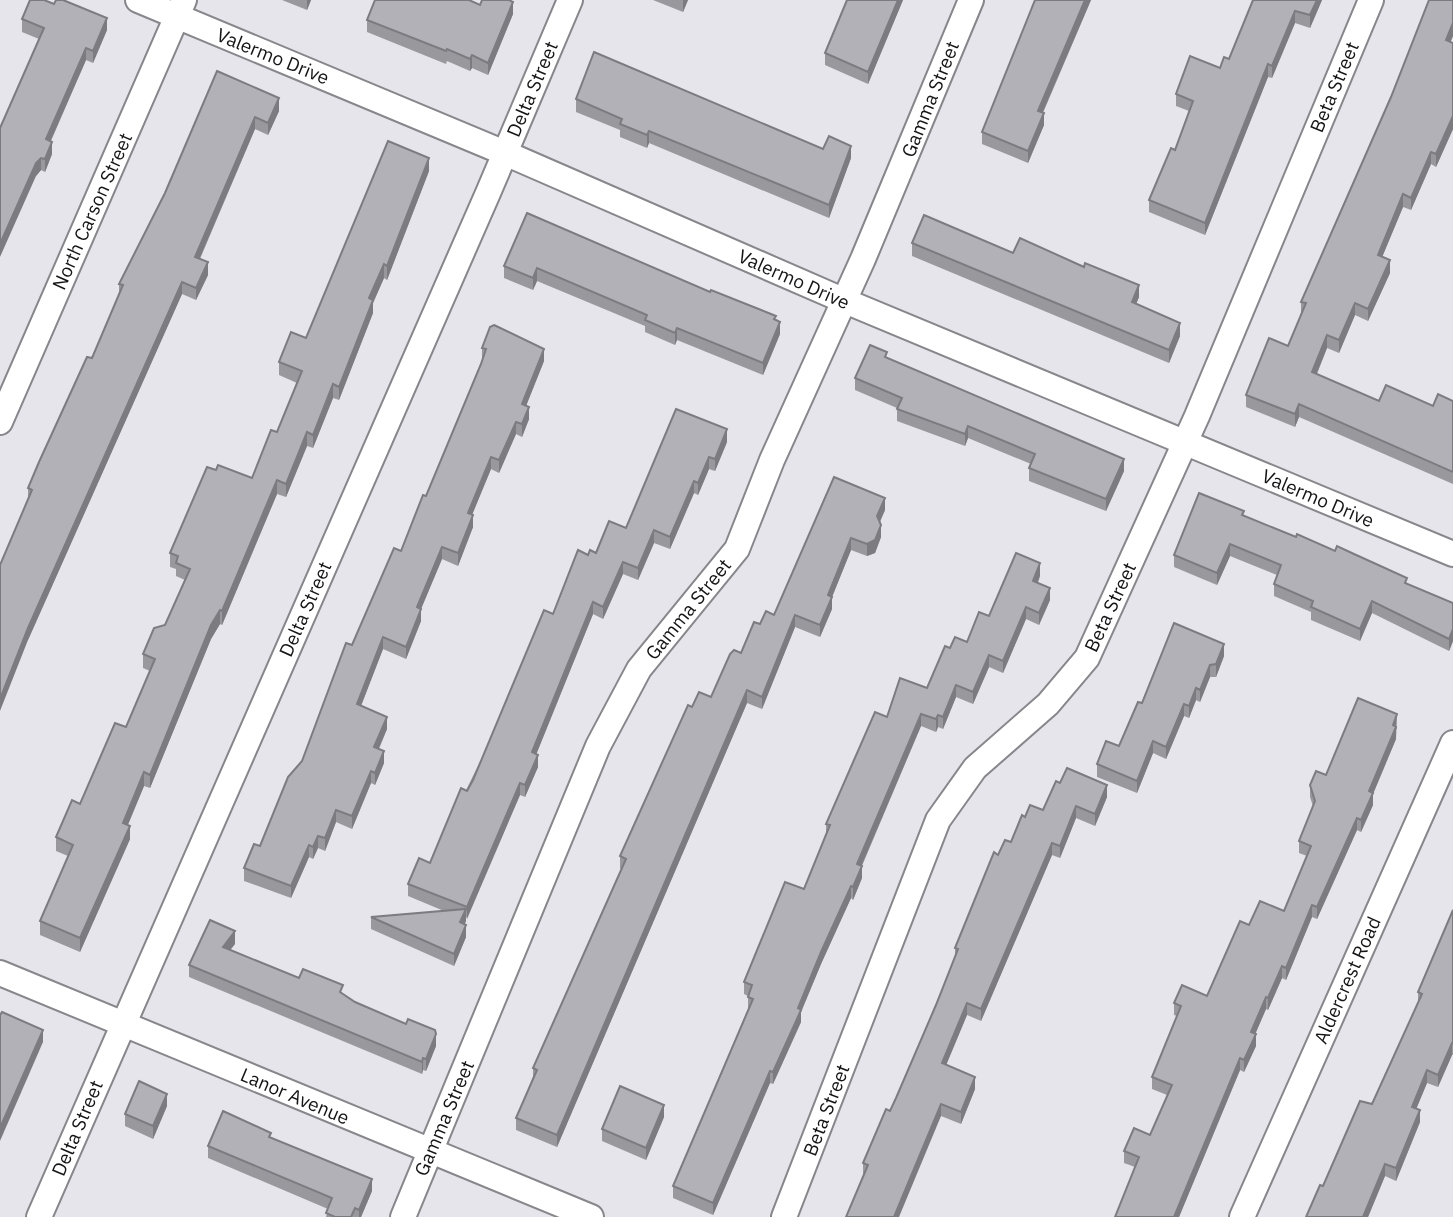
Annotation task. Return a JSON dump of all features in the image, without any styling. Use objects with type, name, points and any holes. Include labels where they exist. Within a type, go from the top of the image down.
[{"type":"street","name":"Valermo Drive","points":[[138,0],[181,8],[845,301],[1453,554]]},
{"type":"street","name":"Delta Street","points":[[39,1217],[570,0]]},
{"type":"street","name":"Gamma Street","points":[[403,1217],[598,746],[639,669],[737,549],[772,460],[845,301],[971,0]]},
{"type":"street","name":"Beta Street","points":[[784,1217],[938,820],[975,768],[1048,704],[1087,657],[1186,442],[1370,0]]},
{"type":"street","name":"North Carson Street","points":[[0,422],[181,8]]},
{"type":"street","name":"Aldercrest Road","points":[[1242,1217],[1453,743]]},
{"type":"street","name":"Lanor Avenue","points":[[0,972],[430,1153],[591,1217]]},
{"type":"building","points":[[30,0],[44,0],[54,4],[56,0],[63,0],[107,18],[93,51],[86,48],[46,139],[52,142],[45,159],[41,158],[36,163],[0,244],[0,128],[44,28],[22,19]]},
{"type":"building","points":[[375,0],[469,0],[480,5],[482,0],[513,2],[488,63],[472,55],[470,59],[447,49],[446,51],[367,20]]},
{"type":"building","points":[[847,0],[898,0],[868,72],[825,53]]},
{"type":"building","points":[[1035,0],[1085,0],[1038,111],[1044,113],[1028,151],[982,132]]},
{"type":"building","points":[[1253,0],[1317,0],[1310,15],[1295,11],[1272,66],[1268,64],[1205,223],[1149,200],[1171,148],[1175,150],[1193,101],[1176,94],[1190,56],[1220,68],[1224,57],[1229,59]]},
{"type":"building","points":[[1429,0],[1453,0],[1453,23],[1446,40],[1453,43],[1453,116],[1436,154],[1431,152],[1411,198],[1403,194],[1378,255],[1390,260],[1368,309],[1355,303],[1339,340],[1327,335],[1312,372],[1379,401],[1386,385],[1433,406],[1438,394],[1453,401],[1453,472],[1299,404],[1295,414],[1246,395],[1269,338],[1288,346],[1306,303],[1301,302],[1391,97]]},
{"type":"building","points":[[594,52],[823,149],[829,136],[851,146],[829,205],[649,131],[647,135],[620,124],[622,119],[576,99]]},
{"type":"building","points":[[217,71],[279,98],[268,123],[255,117],[195,257],[208,262],[196,288],[182,282],[28,628],[0,699],[0,565],[32,490],[28,488],[39,462],[87,357],[92,358],[123,285],[119,284],[165,193]]},
{"type":"building","points":[[388,141],[429,158],[387,266],[384,264],[369,298],[373,300],[339,387],[333,384],[313,435],[307,432],[286,484],[277,480],[222,611],[220,610],[211,625],[150,775],[144,772],[123,823],[130,826],[80,938],[40,921],[73,845],[56,837],[72,800],[80,804],[115,723],[126,727],[155,659],[143,654],[154,628],[165,625],[190,569],[176,563],[178,556],[170,553],[207,467],[216,470],[218,465],[252,478],[271,430],[277,432],[302,371],[279,362],[291,332],[306,338]]},
{"type":"building","points":[[527,213],[710,292],[711,290],[776,316],[774,319],[780,322],[763,363],[677,328],[675,333],[645,320],[647,315],[537,268],[533,278],[504,266]]},
{"type":"building","points":[[924,215],[1013,253],[1020,238],[1084,267],[1085,263],[1139,285],[1132,302],[1180,323],[1169,350],[912,243]]},
{"type":"building","points":[[494,325],[544,349],[522,404],[529,407],[522,424],[516,422],[499,460],[491,457],[468,513],[473,515],[458,553],[442,547],[417,607],[421,609],[406,647],[383,637],[357,704],[387,717],[374,747],[384,751],[375,773],[371,771],[352,816],[336,810],[325,838],[318,836],[313,847],[309,845],[291,886],[244,868],[254,844],[260,846],[288,777],[302,761],[346,643],[352,645],[394,548],[401,551],[481,364],[486,349],[482,348],[490,327]]},
{"type":"building","points":[[870,345],[887,352],[885,357],[1124,459],[1106,499],[1029,468],[1035,454],[968,426],[965,434],[897,409],[902,398],[855,378]]},
{"type":"building","points":[[676,409],[727,429],[715,459],[709,457],[698,483],[694,481],[670,537],[654,530],[638,568],[623,562],[603,607],[593,602],[532,752],[538,755],[525,785],[520,783],[467,907],[408,884],[419,858],[430,863],[461,788],[467,791],[473,780],[544,610],[553,614],[578,550],[588,555],[590,550],[596,553],[609,521],[626,528]]},
{"type":"building","points":[[834,477],[885,498],[877,516],[881,525],[875,540],[867,544],[851,538],[828,595],[832,597],[820,625],[795,615],[762,697],[747,690],[557,1135],[516,1118],[537,1070],[533,1068],[626,859],[620,856],[688,705],[692,707],[699,692],[711,697],[730,654],[734,650],[741,653],[754,622],[760,624],[766,611],[774,615]]},
{"type":"building","points":[[1199,493],[1244,511],[1242,515],[1296,537],[1297,534],[1335,551],[1337,546],[1407,578],[1405,583],[1453,603],[1453,629],[1449,639],[1372,601],[1360,629],[1311,607],[1313,601],[1274,584],[1281,565],[1230,544],[1217,573],[1174,555]]},
{"type":"building","points":[[1016,553],[1040,563],[1033,581],[1050,588],[1039,613],[1026,607],[1003,661],[989,655],[973,692],[956,685],[943,717],[938,715],[936,719],[921,714],[857,864],[862,866],[798,1008],[801,1010],[773,1072],[770,1071],[713,1203],[673,1186],[753,999],[748,997],[752,985],[744,982],[785,882],[804,889],[830,825],[826,824],[875,712],[887,717],[900,678],[927,688],[945,646],[950,648],[955,637],[967,642],[979,612],[989,616]]},
{"type":"building","points":[[1174,623],[1224,644],[1216,664],[1210,665],[1200,690],[1196,688],[1189,706],[1184,704],[1166,747],[1153,741],[1137,781],[1097,764],[1106,741],[1119,746],[1138,702],[1142,703]]},
{"type":"building","points":[[1358,698],[1397,714],[1393,725],[1396,727],[1369,791],[1373,793],[1361,820],[1357,818],[1317,907],[1312,905],[1286,968],[1282,966],[1268,998],[1266,997],[1251,1032],[1256,1034],[1244,1060],[1240,1058],[1174,1217],[1115,1217],[1139,1157],[1124,1151],[1134,1128],[1150,1135],[1172,1085],[1152,1077],[1181,1006],[1174,1003],[1182,985],[1207,996],[1240,921],[1249,925],[1260,901],[1284,911],[1311,846],[1299,841],[1315,801],[1310,785],[1316,771],[1326,775]]},
{"type":"building","points":[[1067,768],[1107,785],[1095,814],[1076,806],[1060,846],[1052,843],[981,1009],[967,1003],[942,1063],[975,1077],[961,1112],[941,1104],[894,1217],[846,1217],[868,1165],[863,1163],[886,1109],[890,1111],[936,1005],[958,949],[955,948],[994,852],[998,855],[1005,840],[1011,842],[1022,815],[1025,817],[1030,805],[1043,810],[1056,781],[1060,783]]},
{"type":"building","points":[[466,909],[460,922],[466,925],[454,954],[371,917]]},
{"type":"building","points":[[1453,910],[1453,1043],[1438,1075],[1427,1070],[1412,1107],[1420,1110],[1396,1168],[1385,1164],[1363,1217],[1306,1217],[1320,1185],[1323,1186],[1360,1101],[1372,1104],[1422,994],[1418,992]]},
{"type":"building","points":[[210,920],[235,931],[223,947],[299,978],[303,969],[343,985],[340,992],[355,1002],[406,1024],[408,1019],[435,1030],[436,1034],[426,1059],[423,1058],[422,1062],[189,965]]},
{"type":"building","points":[[2,1012],[43,1030],[0,1128],[0,1015]]},
{"type":"building","points":[[139,1081],[167,1094],[153,1126],[125,1114]]},
{"type":"building","points":[[620,1086],[664,1105],[646,1148],[602,1129]]},
{"type":"building","points":[[223,1111],[271,1133],[269,1137],[372,1179],[359,1210],[355,1208],[351,1217],[335,1217],[326,1213],[332,1198],[208,1146]]}]
